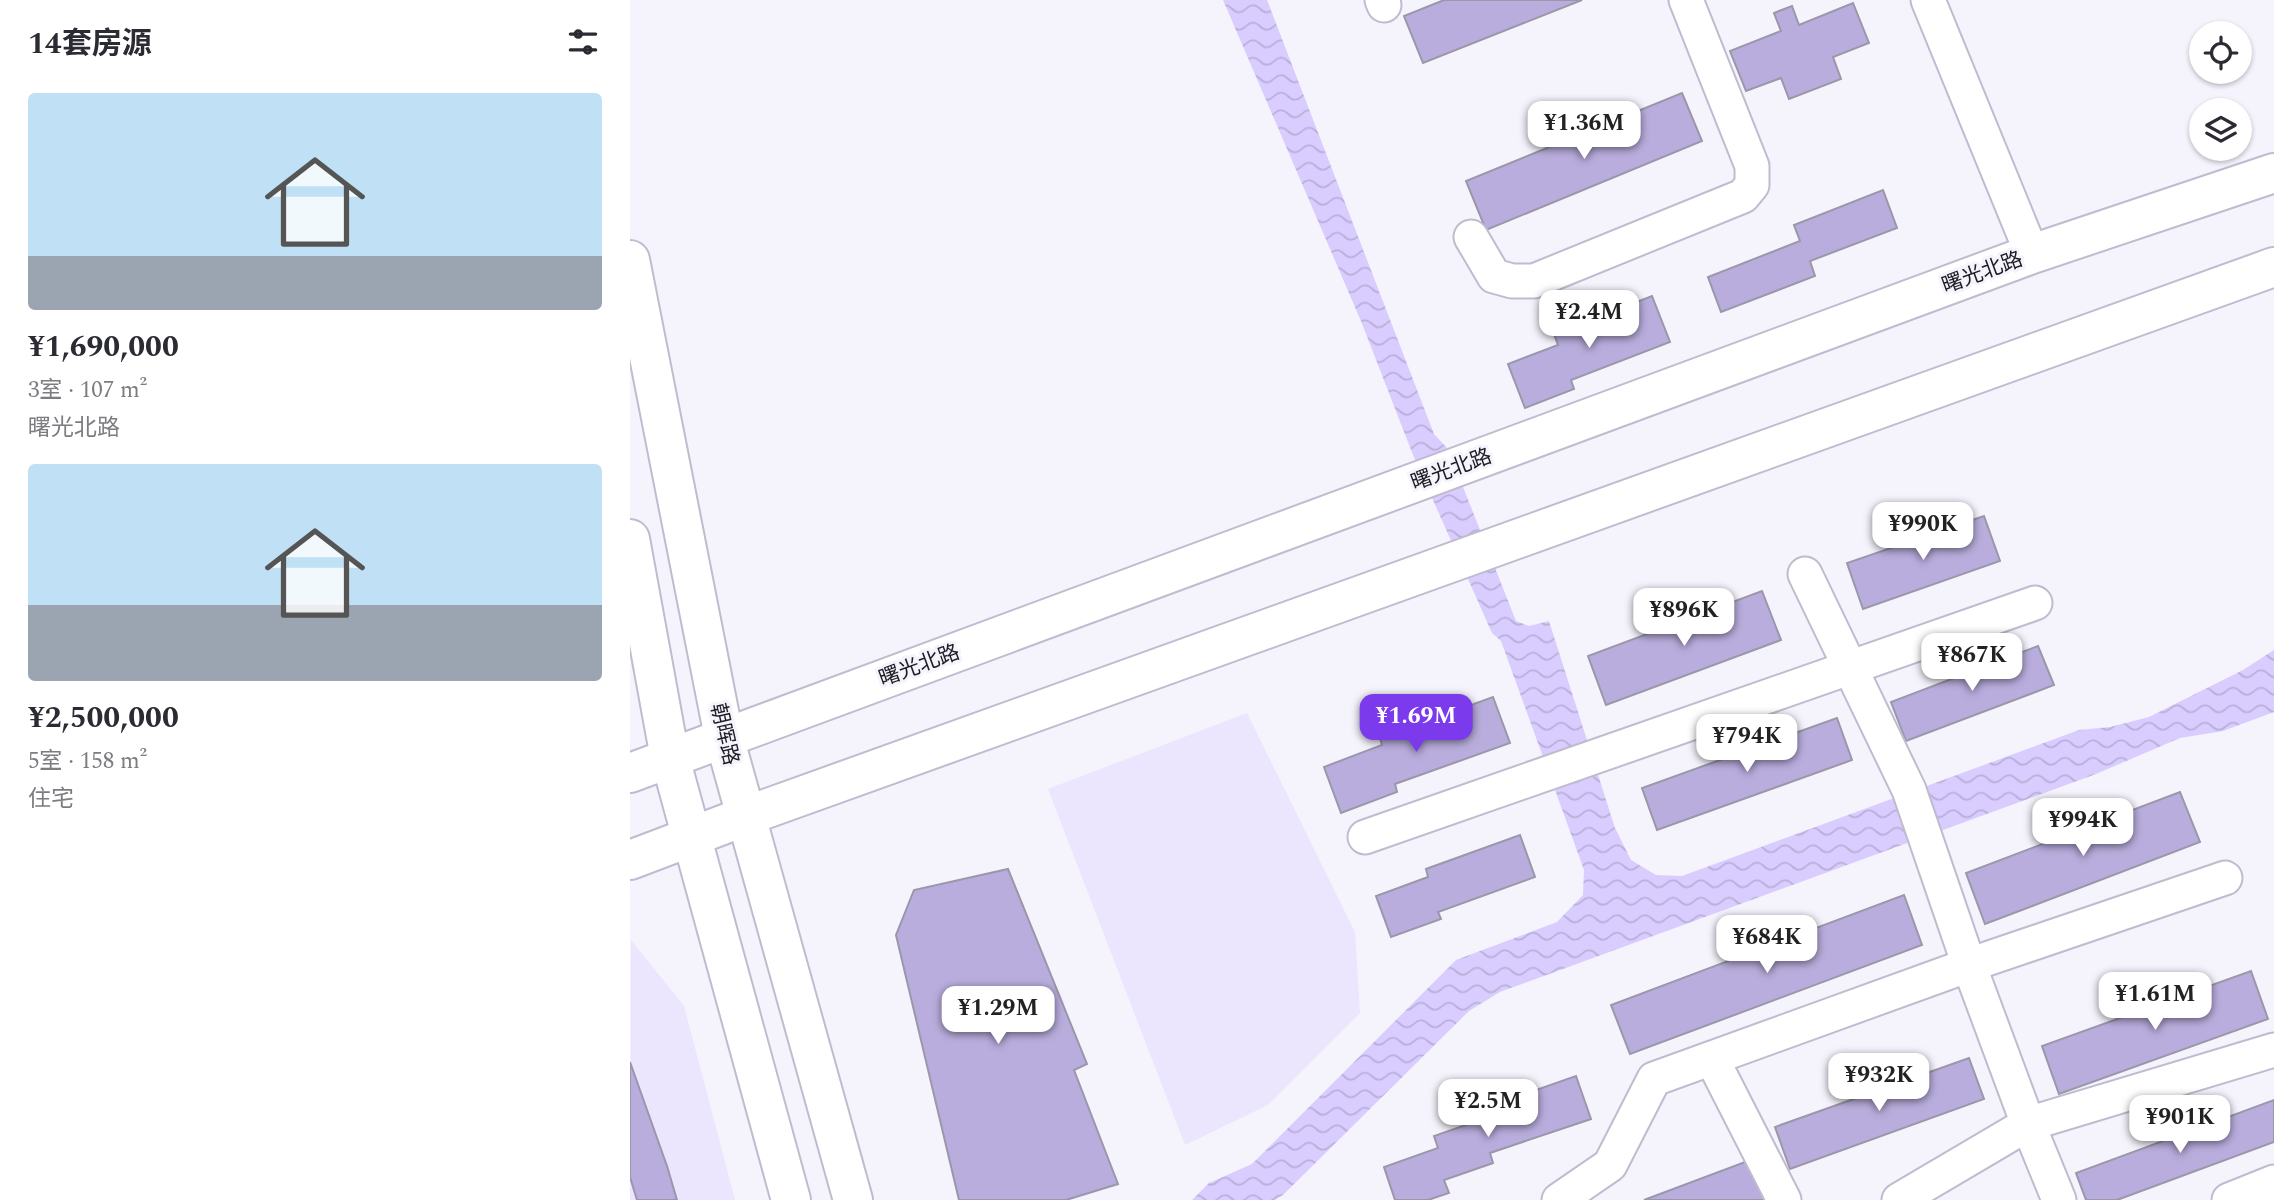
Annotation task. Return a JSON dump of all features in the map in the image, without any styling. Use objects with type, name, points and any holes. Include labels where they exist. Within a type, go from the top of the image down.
[{"type":"main road","name":"曙光北路","points":[[630,773],[2032,254],[2274,173]]},
{"type":"main road","name":"朝晖路","points":[[630,260],[724,737],[853,1200]]},
{"type":"main road","points":[[630,860],[2274,267]]},
{"type":"main road","points":[[630,539],[670,758],[791,1200]]},
{"type":"street","points":[[1928,0],[2032,254]]},
{"type":"street","points":[[1471,237],[1494,276],[1512,281],[1534,281],[1744,195],[1752,185],[1752,166],[1695,3]]},
{"type":"street","points":[[1805,575],[1909,790],[1969,965],[2059,1200]]},
{"type":"street","points":[[1365,837],[2035,603]]},
{"type":"street","points":[[1559,1200],[1610,1165],[1654,1079],[1969,965],[2225,878]]},
{"type":"street","points":[[1899,1200],[2028,1124],[2274,1050]]},
{"type":"street","points":[[1712,1059],[1784,1200]]},
{"type":"street","points":[[2229,1200],[2274,1182]]},
{"type":"shaded area","points":[[1247,713],[1355,932],[1360,1013],[1268,1105],[1185,1145],[1048,789]]},
{"type":"shaded area","points":[[631,940],[684,1006],[735,1200],[630,1200]]},
{"type":"water","points":[[1223,0],[1267,0],[1434,434],[1448,449],[1516,621],[1529,626],[1549,621],[1615,828],[1631,860],[1656,875],[1682,876],[2079,730],[2110,727],[2149,717],[2243,670],[2274,650],[2274,712],[2223,731],[2180,738],[2096,774],[1500,992],[1469,1011],[1283,1195],[1275,1200],[1192,1200],[1209,1183],[1252,1164],[1456,960],[1557,922],[1583,895],[1584,870],[1501,641],[1492,633],[1413,455],[1361,321]]},
{"type":"building","points":[[1444,0],[1582,0],[1423,63],[1404,16]]},
{"type":"building","points":[[1853,3],[1869,43],[1833,57],[1841,79],[1789,99],[1781,78],[1746,91],[1730,51],[1781,31],[1774,13],[1792,6],[1799,25]]},
{"type":"building","points":[[1682,93],[1702,141],[1486,230],[1466,181]]},
{"type":"building","points":[[1883,190],[1897,228],[1810,261],[1815,276],[1721,312],[1708,277],[1800,241],[1794,225]]},
{"type":"building","points":[[1652,296],[1670,342],[1571,380],[1574,389],[1525,408],[1508,364],[1558,345],[1554,334]]},
{"type":"building","points":[[1984,516],[2000,561],[1863,609],[1847,563]]},
{"type":"building","points":[[1762,591],[1781,640],[1606,705],[1588,656]]},
{"type":"building","points":[[2038,646],[2054,685],[1906,741],[1891,702]]},
{"type":"building","points":[[1493,697],[1510,743],[1395,784],[1397,792],[1341,813],[1324,767],[1382,745],[1380,738]]},
{"type":"building","points":[[1837,718],[1852,760],[1657,830],[1642,788]]},
{"type":"building","points":[[2180,792],[2200,842],[1985,924],[1966,873]]},
{"type":"building","points":[[1520,835],[1535,877],[1438,912],[1441,919],[1391,937],[1376,896],[1428,877],[1426,869]]},
{"type":"building","points":[[1008,869],[1087,1064],[1074,1070],[1118,1184],[1066,1200],[959,1200],[896,935],[914,890]]},
{"type":"building","points":[[1904,895],[1922,945],[1630,1054],[1611,1005]]},
{"type":"building","points":[[2251,971],[2268,1019],[2059,1094],[2042,1046]]},
{"type":"building","points":[[1969,1058],[1984,1099],[1790,1169],[1775,1127]]},
{"type":"building","points":[[630,1062],[677,1200],[637,1200],[630,1177]]},
{"type":"building","points":[[1576,1076],[1591,1119],[1490,1153],[1493,1163],[1444,1180],[1449,1193],[1428,1200],[1395,1200],[1384,1167],[1438,1148],[1434,1136],[1483,1119],[1479,1110]]},
{"type":"building","points":[[2274,1100],[2274,1142],[2117,1200],[2086,1200],[2076,1173]]},
{"type":"building","points":[[1753,1159],[1768,1200],[1644,1200]]}]
